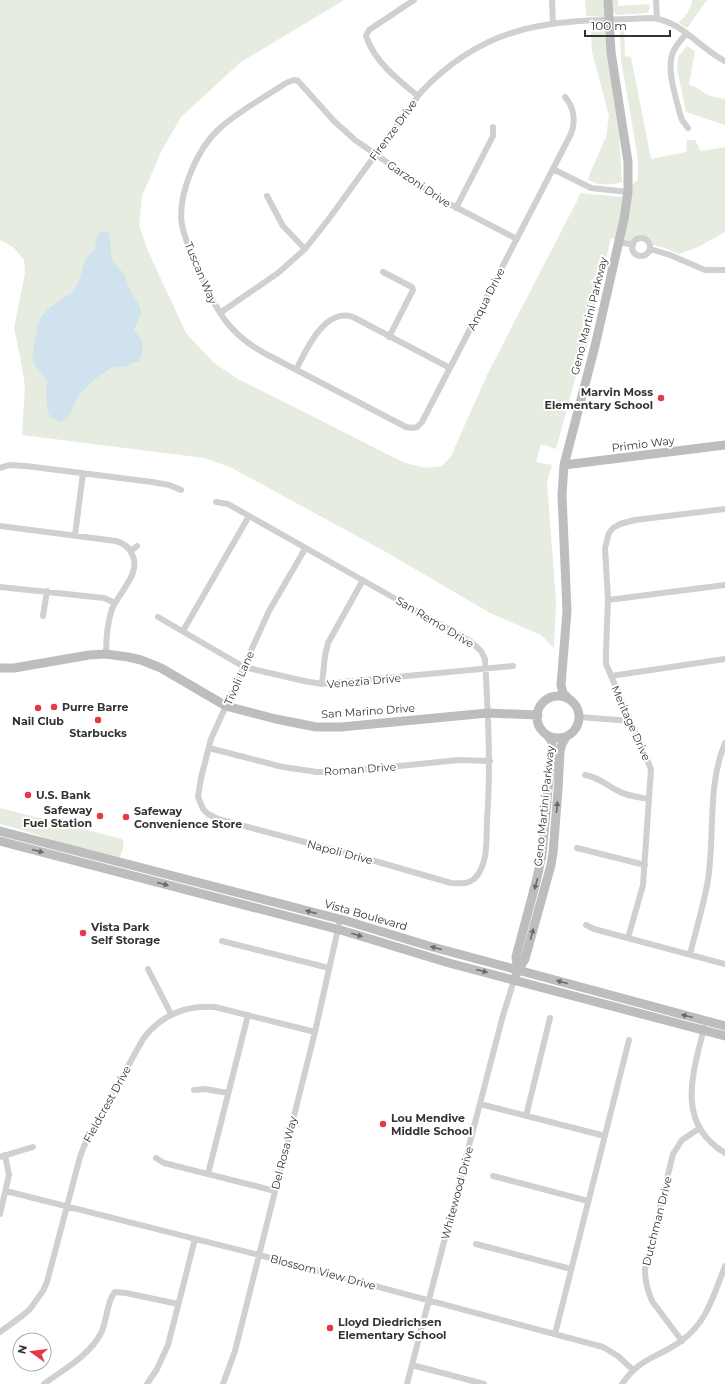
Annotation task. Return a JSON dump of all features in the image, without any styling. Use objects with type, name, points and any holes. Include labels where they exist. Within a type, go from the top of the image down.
[{"type":"street","points":[[414,0],[369,30],[364,36],[387,68],[418,96]]},
{"type":"street","points":[[552,0],[553,24]]},
{"type":"street","name":"Geno Martini Parkway","points":[[561,685],[567,615],[562,495],[564,465],[595,346],[626,210],[628,192],[628,162],[611,52],[608,0]]},
{"type":"street","points":[[656,0],[657,19],[674,25],[725,61]]},
{"type":"street","name":"Firenze Drive","points":[[220,314],[278,273],[305,249],[328,220],[418,96],[431,81],[468,53],[511,33],[539,26],[609,20],[657,19]]},
{"type":"street","points":[[686,34],[671,56],[670,68],[680,114],[682,120],[688,128]]},
{"type":"street","name":"Garzoni Drive","points":[[299,79],[344,131],[375,154],[431,193],[456,208],[517,239]]},
{"type":"street","name":"Tuscan Way","points":[[299,79],[286,83],[226,122],[201,152],[186,186],[182,201],[181,212],[184,234],[210,297],[220,314],[236,333],[250,345],[406,427],[418,430]]},
{"type":"street","name":"Anqua Drive","points":[[418,430],[571,134],[574,126],[572,107],[564,97]]},
{"type":"street","points":[[456,208],[493,136],[493,127]]},
{"type":"street","points":[[553,169],[587,186],[599,189],[628,192]]},
{"type":"street","points":[[268,196],[283,226],[305,249]]},
{"type":"street","points":[[643,238],[649,242],[650,249],[645,255],[638,255],[634,252],[633,245],[636,240],[643,238]]},
{"type":"street","points":[[619,242],[633,245]]},
{"type":"street","points":[[650,249],[670,255],[705,270],[725,270]]},
{"type":"street","points":[[383,272],[414,286],[412,294],[389,337]]},
{"type":"street","points":[[296,370],[316,334],[327,323],[341,314],[353,317],[450,368]]},
{"type":"street","name":"Primio Way","points":[[564,465],[725,445]]},
{"type":"street","points":[[0,468],[7,465],[19,465],[152,482],[169,485],[181,490]]},
{"type":"street","points":[[75,535],[83,473]]},
{"type":"street","name":"San Remo Drive","points":[[216,502],[228,504],[305,549],[470,641],[481,651],[485,659],[490,761],[485,856],[481,868],[474,879]]},
{"type":"street","name":"Meritage Drive","points":[[628,938],[643,885],[651,769],[606,664],[608,600],[605,548],[607,537],[610,531],[620,524],[635,520],[725,509]]},
{"type":"street","points":[[183,631],[249,516]]},
{"type":"street","points":[[0,526],[116,541],[126,545],[131,551],[134,558],[134,570],[115,603],[107,629],[106,654]]},
{"type":"street","points":[[131,551],[137,546]]},
{"type":"street","name":"Tivoli Lane","points":[[206,813],[200,804],[198,791],[211,739],[269,611],[305,549]]},
{"type":"street","points":[[322,684],[328,643],[363,580]]},
{"type":"street","points":[[608,600],[725,585]]},
{"type":"street","points":[[0,587],[104,598],[115,603]]},
{"type":"street","points":[[43,616],[47,591]]},
{"type":"street","name":"Venezia Drive","points":[[158,617],[244,667],[322,684],[513,666]]},
{"type":"street","name":"San Marino Drive","points":[[0,668],[14,668],[89,655],[106,654],[128,657],[154,665],[226,706],[255,714],[316,727],[341,727],[488,714],[538,715]]},
{"type":"street","points":[[611,676],[725,659]]},
{"type":"street","points":[[561,685],[563,693],[577,707],[580,717],[575,730],[566,737],[555,738],[548,736],[542,730],[539,724],[538,715],[541,705],[557,692],[561,685]]},
{"type":"street","points":[[553,696],[568,698]]},
{"type":"street","points":[[580,717],[630,721]]},
{"type":"street","name":"Geno Martini Parkway","points":[[518,970],[516,957],[542,855],[552,745],[548,736]]},
{"type":"street","name":"Geno Martini Parkway","points":[[518,970],[525,959],[551,866],[560,751],[566,737]]},
{"type":"street","points":[[690,954],[708,880],[716,773],[725,743]]},
{"type":"street","name":"Roman Drive","points":[[209,748],[283,767],[317,772],[339,772],[459,760],[490,761]]},
{"type":"street","points":[[586,775],[595,777],[618,791],[630,796],[649,799]]},
{"type":"street","name":"Napoli Drive","points":[[206,813],[218,819],[354,855],[451,883],[465,884],[474,879]]},
{"type":"street","name":"Vista Boulevard","points":[[0,831],[340,920],[422,944],[725,1026]]},
{"type":"street","name":"Vista Boulevard","points":[[0,841],[338,930],[419,954],[725,1036]]},
{"type":"street","points":[[577,848],[645,865]]},
{"type":"street","name":"Del Rosa Way","points":[[223,1384],[235,1351],[314,1032],[340,920]]},
{"type":"street","points":[[586,925],[594,929],[725,964]]},
{"type":"street","points":[[222,941],[329,968]]},
{"type":"street","points":[[148,969],[171,1014]]},
{"type":"street","points":[[514,980],[518,970]]},
{"type":"street","name":"Whitewood Drive","points":[[406,1384],[502,1019],[514,980]]},
{"type":"street","name":"Fieldcrest Drive","points":[[0,1332],[22,1316],[37,1301],[43,1291],[51,1271],[80,1157],[88,1138],[143,1039],[155,1025],[171,1014],[184,1009],[205,1006],[215,1007],[314,1032]]},
{"type":"street","points":[[208,1174],[248,1015]]},
{"type":"street","points":[[526,1116],[550,1018]]},
{"type":"street","points":[[706,1021],[693,1071],[691,1089],[692,1107],[700,1128],[713,1144],[725,1153]]},
{"type":"street","points":[[555,1334],[629,1040]]},
{"type":"street","points":[[194,1090],[205,1089],[228,1093]]},
{"type":"street","points":[[480,1104],[604,1136]]},
{"type":"street","name":"Dutchman Drive","points":[[682,1341],[649,1294],[646,1286],[645,1269],[674,1154],[682,1140],[700,1128]]},
{"type":"street","points":[[0,1214],[9,1175],[3,1156],[34,1146]]},
{"type":"street","points":[[156,1158],[164,1163],[275,1191]]},
{"type":"street","points":[[492,1176],[588,1201]]},
{"type":"street","name":"Blossom View Drive","points":[[6,1191],[259,1255],[555,1334],[607,1349],[618,1356],[633,1370]]},
{"type":"street","points":[[146,1384],[157,1369],[169,1340],[195,1239]]},
{"type":"street","points":[[476,1244],[571,1269]]},
{"type":"street","points":[[622,1384],[633,1370],[650,1357],[682,1341],[693,1331],[706,1313],[725,1266]]},
{"type":"street","points":[[44,1384],[84,1354],[97,1340],[105,1323],[112,1295],[115,1292],[178,1304]]},
{"type":"street","points":[[412,1365],[484,1384]]},
{"type":"shaded area","points":[[0,0],[344,0],[241,62],[181,117],[161,152],[142,196],[139,225],[148,251],[186,333],[214,363],[238,379],[405,463],[427,468],[442,466],[451,456],[487,375],[581,193],[621,197],[638,179],[636,147],[621,60],[620,28],[624,28],[625,56],[631,57],[651,159],[686,152],[687,140],[695,140],[701,151],[725,147],[725,232],[698,247],[679,254],[653,245],[645,237],[638,237],[633,243],[611,238],[582,367],[576,376],[556,449],[541,444],[536,462],[552,465],[547,482],[556,602],[554,648],[541,635],[490,613],[386,552],[230,467],[204,458],[22,435],[25,386],[14,328],[25,273],[24,260],[13,247],[0,240]]},
{"type":"shaded area","points":[[585,0],[604,0],[605,17],[586,16]]},
{"type":"shaded area","points":[[611,0],[618,0],[618,6],[649,4],[650,8],[647,13],[617,15],[611,9]]},
{"type":"shaded area","points":[[692,0],[707,0],[687,28],[678,22],[688,12]]},
{"type":"shaded area","points":[[605,31],[619,135],[622,182],[613,184],[596,183],[588,180],[606,137],[609,116],[592,52],[591,32]]},
{"type":"shaded area","points":[[687,46],[695,51],[689,85],[696,87],[708,95],[725,99],[725,125],[686,112],[677,69],[678,57]]},
{"type":"shaded area","points":[[0,808],[122,839],[124,846],[120,857],[117,857],[61,843],[0,824]]},
{"type":"water","points":[[104,231],[109,233],[112,261],[124,274],[130,290],[140,307],[141,313],[134,330],[142,341],[143,346],[139,362],[133,362],[127,366],[111,368],[95,379],[77,397],[70,415],[61,422],[52,418],[48,413],[46,397],[47,380],[34,364],[32,357],[38,325],[48,309],[71,293],[79,282],[85,259],[95,250],[96,238],[99,233]]},
{"type":"place","name":"Marvin Moss Elementary School","points":[[661,398]]},
{"type":"place","name":"Purre Barre","points":[[54,707]]},
{"type":"place","name":"Nail Club","points":[[38,708]]},
{"type":"place","name":"Starbucks","points":[[98,720]]},
{"type":"place","name":"U.S. Bank","points":[[28,795]]},
{"type":"place","name":"Safeway Fuel Station","points":[[100,816]]},
{"type":"place","name":"Safeway Convenience Store","points":[[126,817]]},
{"type":"place","name":"Vista Park Self Storage","points":[[83,933]]},
{"type":"place","name":"Lou Mendive Middle School","points":[[383,1124]]},
{"type":"place","name":"Lloyd Diedrichsen Elementary School","points":[[330,1328]]}]
